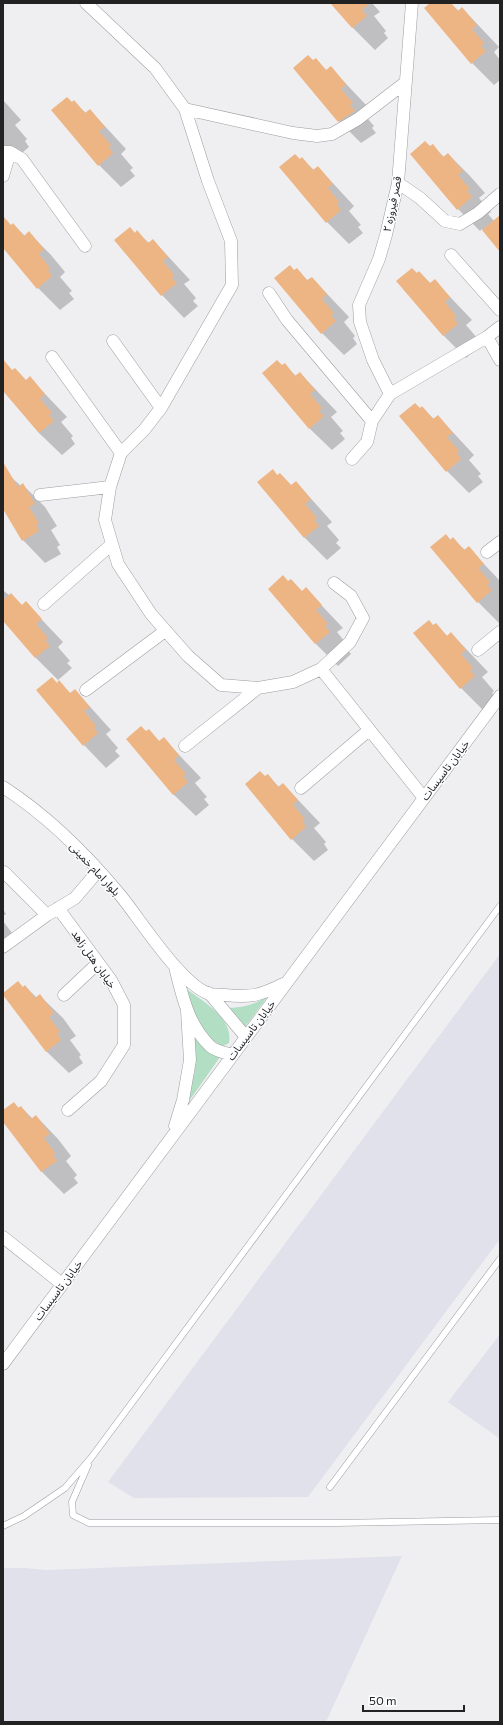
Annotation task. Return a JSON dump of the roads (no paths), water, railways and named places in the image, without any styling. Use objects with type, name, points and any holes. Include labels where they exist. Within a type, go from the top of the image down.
[{"type":"street","points":[[86,3],[155,68],[185,109],[208,182],[231,241],[232,285],[161,408],[144,430],[121,453],[110,487],[105,520],[118,564],[151,614],[188,656],[221,685],[258,688],[293,682],[321,670],[350,642],[363,618],[351,596],[334,583]]},
{"type":"street","name":"قصر فیروزه ۲","points":[[390,394],[373,360],[360,322],[359,305],[379,259],[398,183],[412,3]]},
{"type":"street","points":[[185,109],[293,133],[317,136],[332,134],[358,119],[406,82]]},
{"type":"street","points":[[3,176],[7,152],[22,159],[84,246]]},
{"type":"street","points":[[398,183],[420,198],[445,220],[460,224],[478,213],[500,194]]},
{"type":"street","points":[[451,255],[500,310]]},
{"type":"street","points":[[269,293],[287,320],[372,422]]},
{"type":"street","points":[[352,459],[367,442],[372,422],[390,394],[487,337],[500,327]]},
{"type":"street","points":[[487,337],[500,360]]},
{"type":"street","points":[[113,341],[161,408]]},
{"type":"street","points":[[52,357],[121,453]]},
{"type":"street","points":[[40,495],[110,487]]},
{"type":"street","points":[[487,552],[500,542]]},
{"type":"street","points":[[44,604],[112,544]]},
{"type":"street","points":[[86,690],[166,631]]},
{"type":"street","points":[[478,650],[500,632]]},
{"type":"street","points":[[321,670],[424,798]]},
{"type":"street","points":[[185,746],[258,688]]},
{"type":"street","name":"خیابان تاسیسات","points":[[3,1364],[500,696]]},
{"type":"street","points":[[301,788],[369,730]]},
{"type":"street","name":"بلوار امام خمینی","points":[[3,787],[29,806],[77,848],[98,870],[174,964],[194,986],[209,993]]},
{"type":"street","points":[[3,947],[47,915],[75,898],[98,870]]},
{"type":"street","points":[[4,872],[47,915]]},
{"type":"street","name":"خیابان هتل زاهد","points":[[58,908],[111,980],[124,1005],[124,1045],[100,1081],[68,1110]]},
{"type":"street","points":[[64,995],[98,963]]},
{"type":"street","points":[[174,964],[187,1011],[193,1024],[210,1047],[232,1055]]},
{"type":"street","points":[[209,993],[244,998],[266,993],[287,982]]},
{"type":"street","points":[[209,993],[246,1037]]},
{"type":"street","points":[[167,1143],[179,1117],[190,1060],[187,1011]]},
{"type":"street","points":[[3,1237],[62,1284]]},
{"type":"lane","points":[[3,1526],[24,1516],[65,1488],[91,1458],[500,906]]},
{"type":"lane","points":[[330,1487],[500,1259]]},
{"type":"lane","points":[[91,1458],[72,1502],[73,1515],[89,1523],[336,1523],[500,1520]]}]
